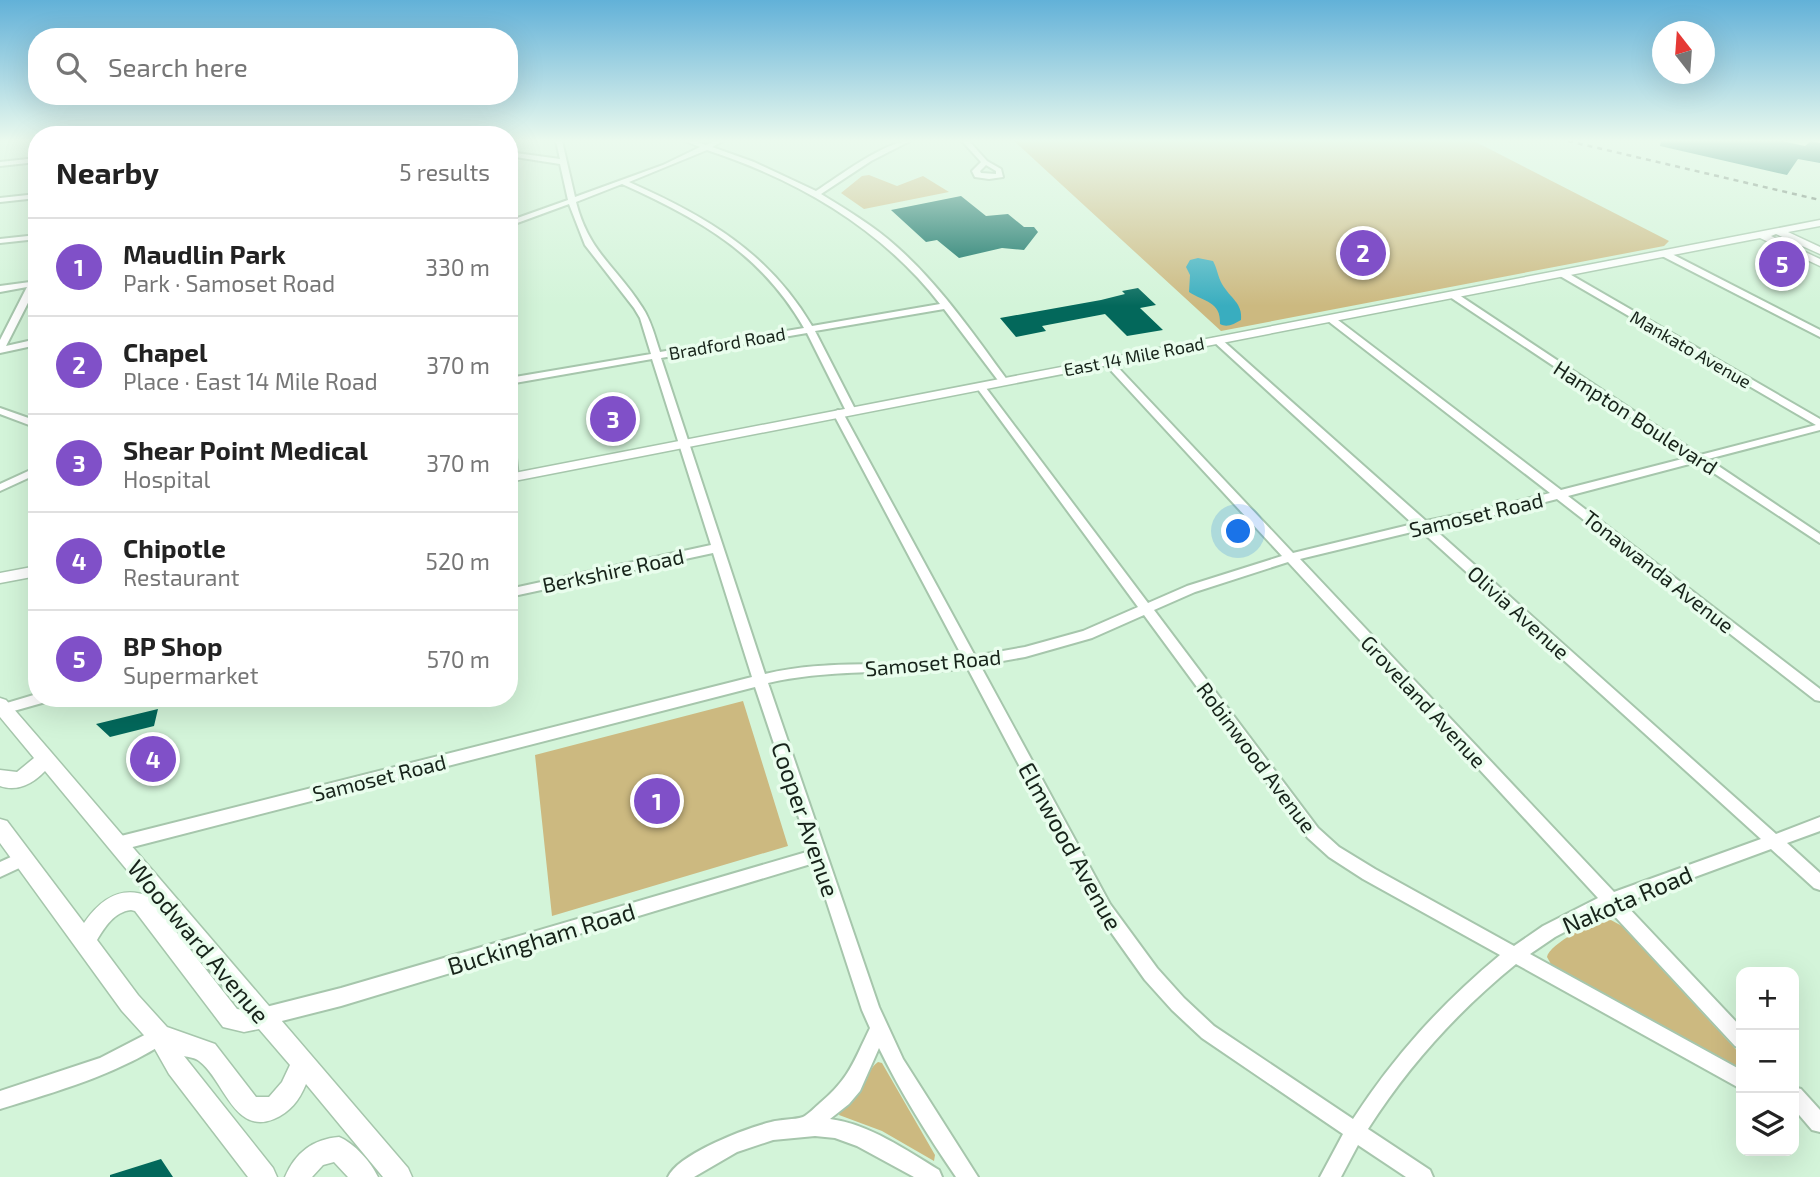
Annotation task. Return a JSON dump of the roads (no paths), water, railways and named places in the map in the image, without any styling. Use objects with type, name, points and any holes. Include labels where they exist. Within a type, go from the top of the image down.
[{"type":"main road","name":"East 14 Mile Road","points":[[518,476],[1820,223]]},
{"type":"main road","points":[[1777,231],[1818,250]]},
{"type":"main road","points":[[1759,234],[1820,263]]},
{"type":"main road","points":[[1792,250],[1794,245],[1818,250]]},
{"type":"main road","points":[[0,579],[28,573]]},
{"type":"main road","name":"Woodward Avenue","points":[[1,707],[399,1177]]},
{"type":"main road","points":[[0,778],[6,781],[25,778],[34,773],[44,757]]},
{"type":"main road","points":[[0,827],[130,1003],[160,1036],[177,1066],[264,1177]]},
{"type":"main road","points":[[85,940],[99,918],[112,905],[121,901],[141,903],[231,1018],[244,1021],[262,1017]]},
{"type":"main road","points":[[160,1036],[207,1052],[249,1107],[255,1110],[271,1108],[286,1097],[292,1090],[302,1063]]},
{"type":"main road","points":[[298,1177],[311,1158],[330,1149],[339,1149],[365,1177]]},
{"type":"street","points":[[572,196],[573,201]]},
{"type":"street","points":[[518,218],[586,196]]},
{"type":"street","name":"Elmwood Avenue","points":[[654,196],[687,211],[743,248],[775,279],[796,307],[845,412],[971,663],[1104,909],[1139,962],[1186,1013],[1208,1032],[1423,1177]]},
{"type":"street","points":[[820,196],[856,219],[897,251],[946,306],[1003,381]]},
{"type":"street","points":[[0,200],[28,197]]},
{"type":"street","name":"Cooper Avenue","points":[[573,201],[586,241],[638,305],[818,855],[879,1029],[918,1102],[968,1177]]},
{"type":"street","points":[[0,241],[28,237]]},
{"type":"street","points":[[1665,254],[1820,334]]},
{"type":"street","name":"Mankato Avenue","points":[[1563,274],[1820,425]]},
{"type":"street","points":[[0,289],[28,282]]},
{"type":"street","points":[[0,350],[28,294]]},
{"type":"street","name":"Hampton Boulevard","points":[[1453,295],[1820,539]]},
{"type":"street","name":"Bradford Road","points":[[518,379],[946,306]]},
{"type":"street","name":"Tonawanda Avenue","points":[[1331,319],[1820,696]]},
{"type":"street","name":"Olivia Avenue","points":[[1217,340],[1820,883]]},
{"type":"street","points":[[0,350],[28,344]]},
{"type":"street","name":"Groveland Avenue","points":[[1107,361],[1736,1035]]},
{"type":"street","name":"Robinwood Avenue","points":[[980,386],[1313,833],[1346,860],[1736,1077]]},
{"type":"street","points":[[0,411],[28,422]]},
{"type":"street","name":"Samoset Road","points":[[117,844],[760,680],[811,672],[971,663],[1058,645],[1218,578],[1423,525],[1560,495],[1820,425]]},
{"type":"street","points":[[0,488],[28,474]]},
{"type":"street","name":"Berkshire Road","points":[[518,591],[717,548]]},
{"type":"street","points":[[1,707],[28,701]]},
{"type":"street","name":"Nakota Road","points":[[1330,1177],[1356,1132],[1428,1032],[1472,988],[1515,955],[1566,922],[1610,901],[1820,824]]},
{"type":"street","name":"Buckingham Road","points":[[262,1017],[341,997],[818,855]]},
{"type":"street","points":[[0,870],[24,858]]},
{"type":"street","points":[[806,1126],[842,1097],[853,1084],[879,1029]]},
{"type":"street","points":[[0,1100],[105,1068],[131,1056],[160,1036]]},
{"type":"street","points":[[1799,1101],[1820,1123]]},
{"type":"street","points":[[1799,1112],[1820,1123]]},
{"type":"street","points":[[678,1177],[704,1159],[740,1142],[806,1126],[834,1129],[852,1135],[884,1149],[932,1177]]},
{"type":"water","points":[[1198,258],[1213,261],[1222,284],[1240,309],[1241,320],[1228,326],[1220,324],[1220,316],[1215,306],[1189,292],[1190,275],[1186,267],[1190,260]]},
{"type":"railway","points":[[1803,196],[1820,200]]},
{"type":"place","name":"Chapel","points":[[1363,253]]},
{"type":"place","name":"BP Shop","points":[[1782,264]]},
{"type":"place","name":"Shear Point Medical","points":[[613,419]]},
{"type":"place","name":"Chipotle","points":[[153,759]]},
{"type":"place","name":"Maudlin Park","points":[[657,801]]}]
